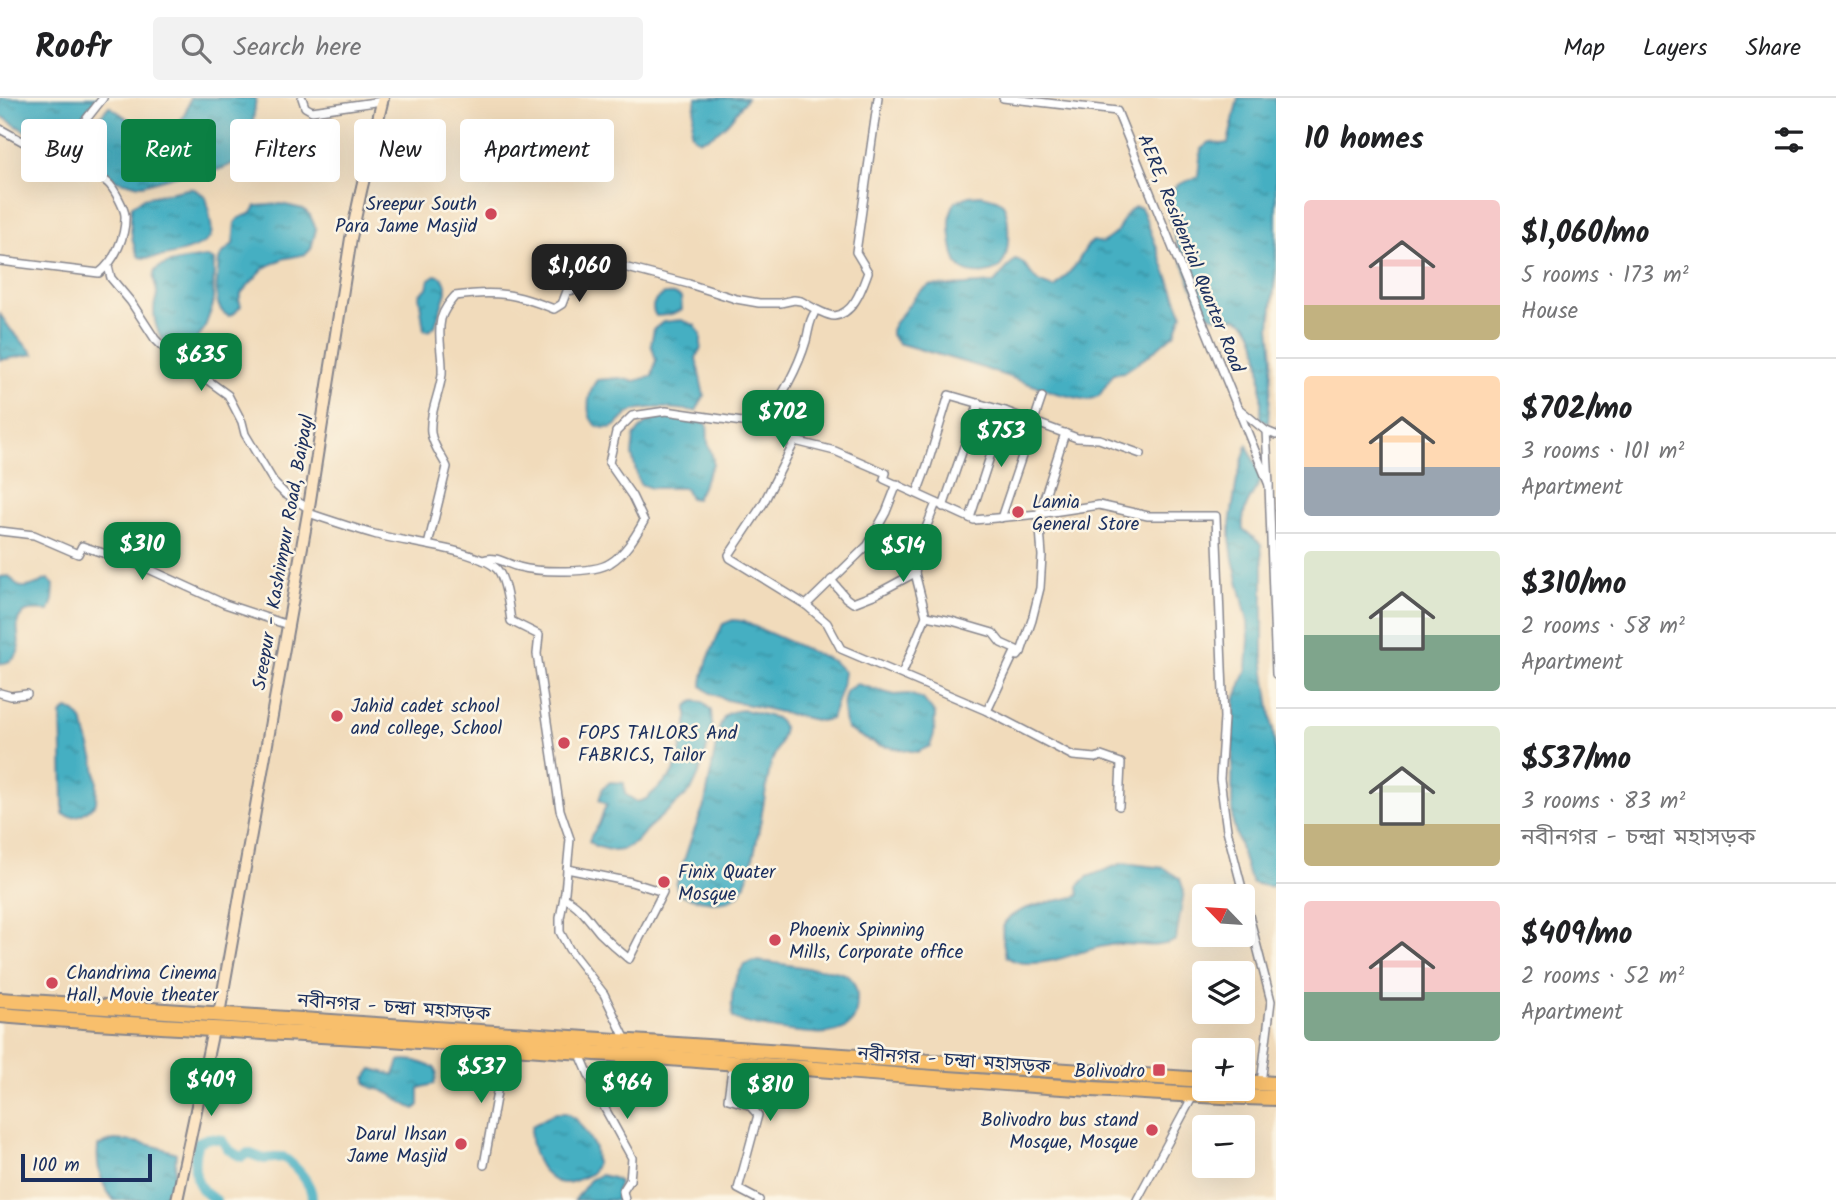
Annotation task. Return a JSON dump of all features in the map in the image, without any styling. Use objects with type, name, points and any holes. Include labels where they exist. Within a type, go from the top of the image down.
[{"type":"highway","name":"নবীনগর - চন্দ্রা মহাসড়ক","points":[[0,1000],[1192,1079]]},
{"type":"highway","name":"নবীনগর - চন্দ্রা মহাসড়ক","points":[[0,1015],[1192,1094]]},
{"type":"highway","name":"নবীনগর - চন্দ্রা মহাসড়ক","points":[[1255,1097],[1276,1098]]},
{"type":"street","points":[[86,119],[103,98]]},
{"type":"street","points":[[302,98],[305,107],[313,111],[383,100]]},
{"type":"street","points":[[428,545],[447,467],[433,443],[431,434],[442,373],[439,344],[441,321],[446,306],[455,296],[499,293],[529,299],[554,309],[562,304],[567,291],[581,289],[593,283],[606,265],[616,265],[736,299],[759,303],[802,301],[832,316],[847,311],[862,289],[868,272],[856,252],[878,98]]},
{"type":"street","name":"AERE, Residential Quarter Road","points":[[1003,98],[1117,111],[1269,485]]},
{"type":"street","name":"Sreepur - Kashimpur Road, Baipayl","points":[[219,1014],[308,510],[351,238],[383,100]]},
{"type":"street","points":[[0,129],[21,141]]},
{"type":"street","points":[[0,261],[99,273],[108,266],[121,239],[125,212],[109,184],[105,182]]},
{"type":"street","points":[[108,266],[111,278],[131,302],[155,339],[171,354],[228,395],[242,422],[245,435],[275,484],[285,494],[308,510],[377,535],[483,560],[498,570],[511,621],[539,635],[537,654],[560,810],[570,839],[560,932],[569,949],[604,994],[626,1041]]},
{"type":"street","points":[[763,425],[794,374],[813,314],[817,310]]},
{"type":"street","points":[[917,494],[950,395],[1005,411],[1077,438],[1099,439],[1141,454]]},
{"type":"street","points":[[1001,518],[1042,397]]},
{"type":"street","points":[[902,674],[926,616],[915,573],[919,543],[939,505],[979,403]]},
{"type":"street","name":"AERE, Residential Quarter Road","points":[[1237,408],[1276,436]]},
{"type":"street","points":[[483,560],[493,558],[520,568],[567,572],[609,565],[632,543],[644,521],[632,496],[609,463],[616,432],[632,416],[666,411],[763,425],[795,441],[835,450],[886,473],[884,478],[974,520],[1099,505],[1148,516],[1216,516],[1224,718],[1220,779],[1227,830],[1271,1001],[1269,1084]]},
{"type":"street","points":[[970,518],[1005,411]]},
{"type":"street","points":[[1266,431],[1276,674]]},
{"type":"street","points":[[987,711],[1014,654],[1018,656],[1021,652],[1040,588],[1042,556],[1039,514],[1065,433]]},
{"type":"street","points":[[795,441],[763,504],[729,555],[730,558],[806,605],[827,623],[841,649],[987,711],[1073,756],[1101,756],[1121,763],[1119,806]]},
{"type":"street","points":[[806,605],[868,545],[897,484]]},
{"type":"street","points":[[0,531],[34,535],[78,554],[82,546],[142,566],[225,604],[288,625]]},
{"type":"street","points":[[831,580],[853,603],[915,573]]},
{"type":"street","points":[[926,616],[993,634],[1001,643],[1021,652]]},
{"type":"street","points":[[0,693],[11,696],[27,694]]},
{"type":"street","points":[[564,898],[586,914],[608,941],[629,959],[663,892],[631,882],[567,869]]},
{"type":"street","points":[[177,1200],[213,1030]]},
{"type":"street","points":[[484,1165],[497,1092],[496,1046]]},
{"type":"street","points":[[579,1052],[598,1096],[632,1158],[630,1180],[623,1191],[625,1200]]},
{"type":"street","points":[[733,1062],[727,1099],[749,1105],[758,1115],[738,1189],[759,1200]]},
{"type":"street","points":[[1138,1200],[1192,1100]]},
{"type":"water","points":[[0,98],[96,98],[80,119],[21,119],[21,129],[0,115]]},
{"type":"water","points":[[190,98],[256,98],[253,119],[230,119],[230,165],[216,170],[216,119],[181,119]]},
{"type":"water","points":[[696,98],[747,98],[721,129],[700,140],[691,132]]},
{"type":"water","points":[[1238,98],[1276,98],[1276,268],[1270,326],[1273,358],[1268,423],[1261,419],[1260,364],[1253,335],[1239,319],[1211,316],[1202,308],[1182,259],[1165,204],[1175,187],[1198,176],[1201,149],[1210,142],[1228,143]]},
{"type":"water","points":[[109,106],[128,119],[121,119],[121,181],[107,173],[107,119],[98,119]]},
{"type":"water","points":[[124,182],[153,182],[142,185]]},
{"type":"water","points":[[192,188],[207,200],[211,235],[189,250],[155,257],[139,257],[131,232],[132,206],[143,198]]},
{"type":"water","points":[[981,195],[1001,202],[1006,214],[1008,233],[1005,259],[999,268],[978,273],[962,269],[957,263],[950,220],[955,202],[969,196]]},
{"type":"water","points":[[281,204],[303,209],[310,215],[316,229],[311,249],[306,254],[282,259],[264,268],[242,292],[239,299],[241,306],[229,316],[219,307],[217,283],[219,260],[233,244],[235,223],[239,218],[252,213],[256,206]]},
{"type":"water","points":[[1135,207],[1141,208],[1144,214],[1182,314],[1175,333],[1124,372],[1114,373],[1099,396],[1088,400],[1059,394],[898,343],[891,335],[894,324],[919,292],[930,285],[994,283],[1015,259],[1039,282],[1055,288],[1075,266],[1088,245],[1093,241],[1102,243],[1112,236],[1126,214]]},
{"type":"water","points":[[207,257],[214,261],[213,305],[204,329],[190,348],[174,353],[165,344],[155,322],[155,271],[164,265]]},
{"type":"water","points":[[435,275],[442,277],[446,292],[435,326],[426,331],[419,295],[427,288],[429,279]]},
{"type":"water","points":[[665,294],[681,297],[682,310],[656,316],[654,303]]},
{"type":"water","points":[[0,314],[11,330],[34,354],[0,360]]},
{"type":"water","points":[[681,320],[695,325],[701,335],[701,348],[696,358],[704,396],[696,411],[662,408],[636,410],[611,428],[593,422],[588,409],[590,393],[597,380],[619,378],[635,381],[652,376],[656,360],[651,344],[654,329],[663,322]]},
{"type":"water","points":[[665,415],[694,419],[707,424],[713,464],[696,499],[690,498],[686,489],[651,488],[640,484],[638,479],[632,455],[634,436],[646,423]]},
{"type":"water","points":[[1247,445],[1262,479],[1248,502],[1243,529],[1261,544],[1263,566],[1263,657],[1276,754],[1276,885],[1270,887],[1252,883],[1233,823],[1232,805],[1233,723],[1236,698],[1247,668],[1249,639],[1248,622],[1233,559],[1230,524],[1237,479]]},
{"type":"water","points":[[9,576],[22,587],[48,579],[54,585],[53,600],[49,611],[29,611],[20,617],[17,655],[0,664],[0,577]]},
{"type":"water","points":[[733,620],[742,621],[833,661],[844,672],[831,719],[820,721],[727,700],[710,693],[702,686],[707,663],[723,624]]},
{"type":"water","points":[[857,684],[895,695],[909,694],[923,699],[935,714],[930,746],[917,752],[877,745],[847,729],[843,715],[846,691]]},
{"type":"water","points":[[694,701],[703,702],[711,711],[712,725],[699,774],[691,791],[636,842],[622,850],[614,851],[595,846],[589,841],[607,805],[599,800],[603,788],[610,782],[624,783],[625,794],[637,802],[646,799],[670,777],[677,765],[687,724],[687,706]]},
{"type":"water","points":[[67,709],[75,712],[82,720],[94,760],[97,781],[96,803],[77,816],[63,814],[61,715]]},
{"type":"water","points":[[745,710],[776,718],[784,728],[771,764],[749,873],[737,896],[731,899],[716,902],[691,898],[678,893],[676,885],[705,803],[719,729],[728,714]]},
{"type":"water","points":[[1123,863],[1164,868],[1180,879],[1184,891],[1176,940],[1155,945],[1117,944],[1037,963],[1018,962],[1006,956],[1003,928],[1014,914],[1036,905],[1079,896],[1078,886],[1087,877]]},
{"type":"water","points":[[754,961],[831,970],[847,976],[854,983],[857,993],[854,1019],[841,1030],[819,1033],[765,1027],[733,1018],[734,984],[744,965]]},
{"type":"water","points":[[405,1060],[435,1068],[437,1074],[434,1084],[419,1088],[419,1105],[415,1109],[382,1090],[369,1086],[366,1081],[372,1069],[394,1075],[399,1061]]},
{"type":"water","points":[[555,1113],[566,1113],[576,1119],[595,1148],[596,1165],[592,1173],[579,1180],[557,1182],[543,1170],[534,1152],[531,1143],[532,1126]]},
{"type":"water","points":[[114,1140],[146,1144],[176,1153],[173,1183],[166,1200],[114,1200],[103,1182],[98,1146]]},
{"type":"water","points":[[600,1175],[619,1182],[616,1195],[618,1200],[575,1200],[590,1180]]},
{"type":"waterway","points":[[216,1200],[201,1188],[195,1169],[198,1142],[209,1138],[222,1140],[230,1150],[242,1157],[248,1153],[264,1159],[283,1157],[303,1176],[310,1188],[312,1200]]},
{"type":"place","name":"Sreepur South Para Jame Masjid","points":[[491,214]]},
{"type":"place","name":"Lamia General Store","points":[[1018,512]]},
{"type":"place","name":"Jahid cadet school and college, School","points":[[337,716]]},
{"type":"place","name":"FOPS TAILORS And FABRICS, Tailor","points":[[564,743]]},
{"type":"place","name":"Finix Quater Mosque","points":[[664,882]]},
{"type":"place","name":"Phoenix Spinning Mills, Corporate office","points":[[775,940]]},
{"type":"place","name":"Chandrima Cinema Hall, Movie theater","points":[[52,983]]},
{"type":"place","name":"Bolivodro","points":[[1159,1070]]},
{"type":"place","name":"Bolivodro bus stand Mosque, Mosque","points":[[1152,1130]]},
{"type":"place","name":"Darul Ihsan Jame Masjid","points":[[461,1144]]}]
